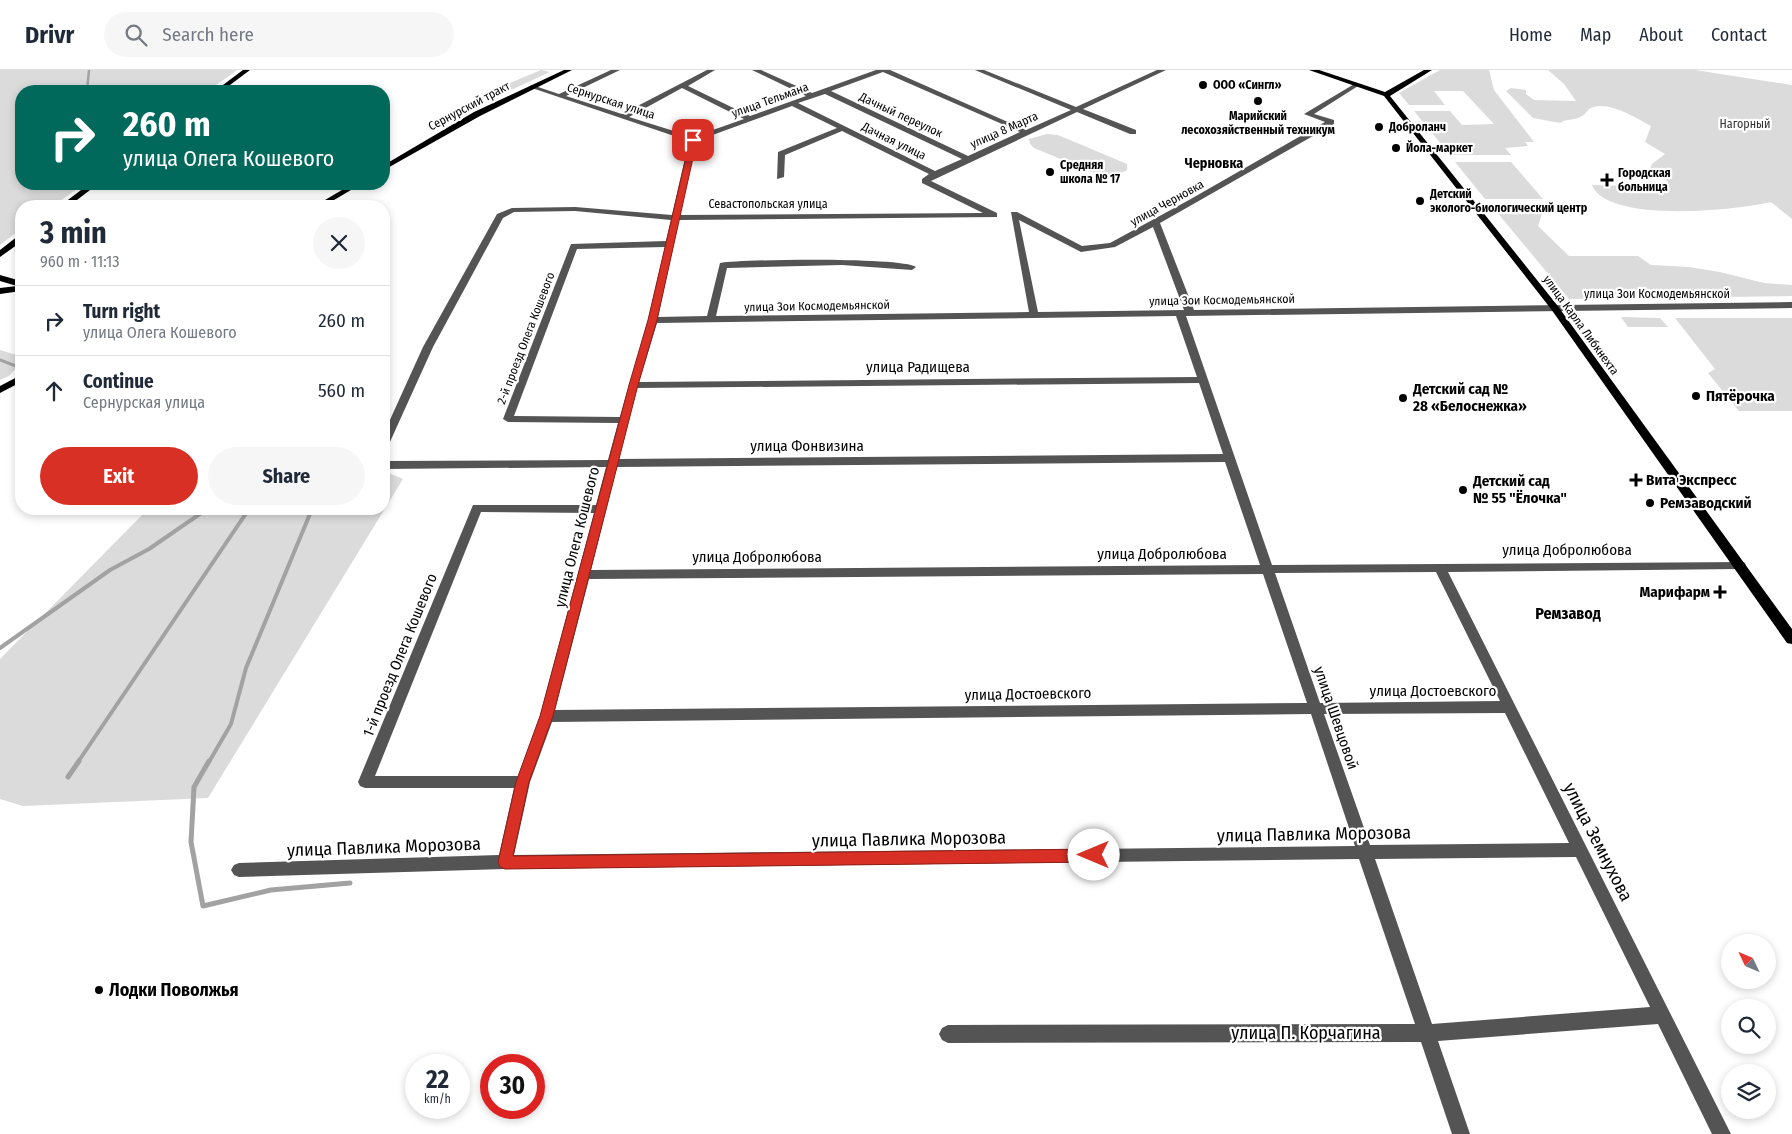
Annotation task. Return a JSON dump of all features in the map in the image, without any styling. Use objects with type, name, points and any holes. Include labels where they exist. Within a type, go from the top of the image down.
[{"type":"main road","points":[[226,85],[247,70]]},
{"type":"main road","name":"Сернурский тракт","points":[[390,165],[477,114],[569,70]]},
{"type":"main road","points":[[1312,70],[1386,95],[1429,70]]},
{"type":"main road","name":"улица Карла Либкнехта","points":[[1386,95],[1554,307],[1792,639]]},
{"type":"main road","points":[[72,200],[86,190]]},
{"type":"main road","points":[[329,200],[347,190]]},
{"type":"main road","points":[[0,256],[15,242]]},
{"type":"main road","points":[[0,278],[15,282]]},
{"type":"main road","points":[[0,291],[15,289]]},
{"type":"main road","points":[[0,390],[15,381]]},
{"type":"street","points":[[560,96],[617,70]]},
{"type":"street","points":[[623,117],[712,70]]},
{"type":"street","points":[[754,70],[812,96]]},
{"type":"street","points":[[864,70],[872,74]]},
{"type":"street","points":[[883,70],[1026,132]]},
{"type":"street","name":"улица Тельмана","points":[[693,140],[883,70]]},
{"type":"street","points":[[978,70],[1133,132]]},
{"type":"street","name":"улица 8 Марта","points":[[935,174],[1163,70]]},
{"type":"street","name":"улица Черновка","points":[[1034,315],[1014,214],[1081,249],[1112,245],[1331,122],[1308,114],[1356,85]]},
{"type":"street","points":[[683,86],[750,119]]},
{"type":"street","name":"Сернурская улица","points":[[532,87],[693,140]]},
{"type":"street","name":"Дачный переулок","points":[[825,91],[968,159]]},
{"type":"street","name":"Дачная улица","points":[[792,103],[935,174]]},
{"type":"street","name":"Дачная улица","points":[[780,177],[781,154],[843,128]]},
{"type":"street","points":[[677,218],[693,140]]},
{"type":"street","name":"Севастопольская улица","points":[[390,431],[428,347],[500,216],[512,210],[575,209],[677,218],[994,215],[925,181],[935,174]]},
{"type":"street","name":"улица Олега Кошевого","points":[[505,862],[523,782],[547,716],[633,385],[652,320],[677,218]]},
{"type":"street","name":"улица Шевцовой","points":[[1155,222],[1185,313],[1203,380],[1462,1134]]},
{"type":"street","name":"2-й проезд Олега Кошевого","points":[[624,420],[508,419],[574,246],[670,244]]},
{"type":"street","points":[[711,320],[723,266],[819,263],[888,264],[912,267]]},
{"type":"street","name":"улица Зои Космодемьянской","points":[[652,320],[1554,307],[1792,306]]},
{"type":"street","name":"улица Радищева","points":[[633,385],[1203,380]]},
{"type":"street","name":"улица Фонвизина","points":[[390,464],[1230,458]]},
{"type":"street","name":"1-й проезд Олега Кошевого","points":[[523,782],[366,782],[478,508],[601,510]]},
{"type":"street","name":"улица Добролюбова","points":[[584,575],[1740,565]]},
{"type":"street","name":"улица Земнухова","points":[[1440,568],[1722,1134]]},
{"type":"street","name":"улица Достоевского","points":[[547,716],[1315,707],[1509,707]]},
{"type":"street","name":"улица Павлика Морозова","points":[[239,870],[505,862],[1580,850]]},
{"type":"street","name":"улица П. Корчагина","points":[[948,1034],[1427,1033],[1663,1015]]},
{"type":"green space","points":[[0,70],[237,70],[216,85],[15,85],[15,190],[76,190],[61,200],[15,200],[15,234],[0,245]]},
{"type":"green space","points":[[541,70],[550,72],[509,91],[500,87]]},
{"type":"green space","points":[[1440,70],[1489,70],[1494,90],[1534,142],[1525,142],[1528,146],[1505,148],[1511,155],[1450,155],[1414,111],[1450,111],[1462,125],[1494,124],[1463,91],[1434,91],[1445,105],[1409,105],[1399,93]]},
{"type":"green space","name":"Нагорный","points":[[1548,70],[1695,70],[1792,85],[1792,219],[1771,202],[1732,208],[1675,211],[1647,210],[1622,205],[1603,197],[1592,185],[1666,187],[1668,182],[1650,169],[1652,164],[1665,154],[1645,142],[1651,126],[1614,108],[1598,106],[1591,108],[1579,118],[1565,120],[1560,123],[1533,118],[1506,91],[1511,88],[1526,90],[1526,94],[1534,100],[1576,101],[1564,84]]},
{"type":"green space","points":[[1047,134],[1058,135],[1127,164],[1127,170],[1115,176],[1104,177],[1034,148],[1030,144],[1029,139]]},
{"type":"green space","points":[[1455,162],[1511,162],[1543,199],[1485,199]]},
{"type":"green space","points":[[1496,211],[1543,211],[1538,226],[1569,256],[1638,256],[1651,265],[1689,267],[1720,272],[1764,283],[1792,285],[1792,296],[1569,299]]},
{"type":"green space","points":[[1621,317],[1660,318],[1668,327],[1628,327]]},
{"type":"green space","points":[[1675,318],[1792,318],[1792,411],[1739,411],[1708,373],[1715,369]]},
{"type":"green space","points":[[0,350],[15,355],[15,370],[9,376],[0,380]]},
{"type":"green space","points":[[390,474],[403,479],[390,500]]},
{"type":"green space","points":[[142,515],[381,515],[208,798],[23,806],[0,799],[0,659]]},
{"type":"waterway","points":[[88,85],[89,70]]},
{"type":"waterway","points":[[0,360],[15,366]]},
{"type":"waterway","points":[[0,648],[110,570],[149,549],[198,515]]},
{"type":"waterway","points":[[78,762],[245,515]]},
{"type":"waterway","points":[[209,762],[231,724],[246,668],[310,515]]},
{"type":"waterway","points":[[68,777],[79,761]]},
{"type":"waterway","points":[[209,761],[194,787],[191,842],[203,906],[271,890],[350,883]]},
{"type":"place","name":"ООО «Сингл»","points":[[1203,85]]},
{"type":"place","name":"Марийский лесохозяйственный техникум","points":[[1258,101]]},
{"type":"place","name":"Доброланч","points":[[1379,127]]},
{"type":"place","name":"Йола-маркет","points":[[1396,148]]},
{"type":"place","name":"Средняя школа № 17","points":[[1050,172]]},
{"type":"place","name":"Городская больница","points":[[1607,180]]},
{"type":"place","name":"Детский эколого-биологический центр","points":[[1420,201]]},
{"type":"place","name":"Пятёрочка","points":[[1696,396]]},
{"type":"place","name":"Детский сад № 28 «Белоснежка»","points":[[1403,398]]},
{"type":"place","name":"Вита Экспресс","points":[[1636,480]]},
{"type":"place","name":"Детский сад № 55 \"Ёлочка\"","points":[[1463,490]]},
{"type":"place","name":"Ремзаводский","points":[[1650,503]]},
{"type":"place","name":"Марифарм","points":[[1720,592]]},
{"type":"place","name":"Лодки Поволжья","points":[[99,990]]},
{"type":"district","name":"Черновка","points":[[1214,163]]},
{"type":"district","name":"Ремзавод","points":[[1568,613]]},
{"type":"route","points":[[693,140],[677,218],[652,320],[633,385],[547,716],[523,782],[505,862],[1094,855]]}]
